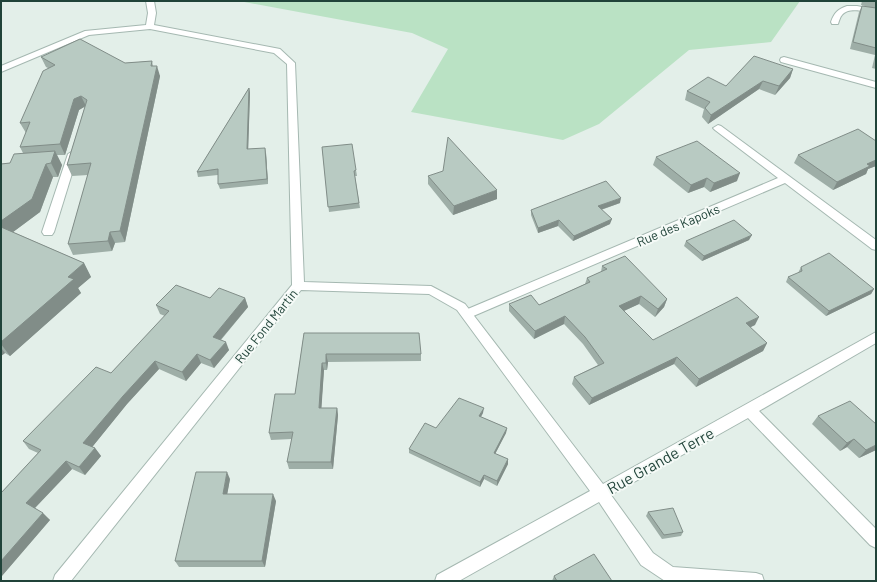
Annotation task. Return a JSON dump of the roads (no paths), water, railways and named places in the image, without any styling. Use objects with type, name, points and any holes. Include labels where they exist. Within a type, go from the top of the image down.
[{"type":"street","points":[[150,1],[152,13],[150,27]]},
{"type":"street","points":[[835,22],[839,13],[846,9],[861,9],[876,12]]},
{"type":"street","name":"Rue Fond Martin","points":[[1,69],[88,33],[150,27],[277,51],[291,63],[298,286],[61,581]]},
{"type":"street","points":[[784,60],[876,85]]},
{"type":"street","points":[[718,128],[876,246]]},
{"type":"street","points":[[48,232],[68,159],[75,145]]},
{"type":"street","name":"Rue des Kapoks","points":[[467,314],[786,179]]},
{"type":"street","points":[[298,286],[431,290],[461,307],[601,493],[647,559],[671,575],[756,581]]},
{"type":"street","name":"Rue Grande Terre","points":[[443,581],[749,410],[876,337]]},
{"type":"street","points":[[749,410],[876,540]]}]
